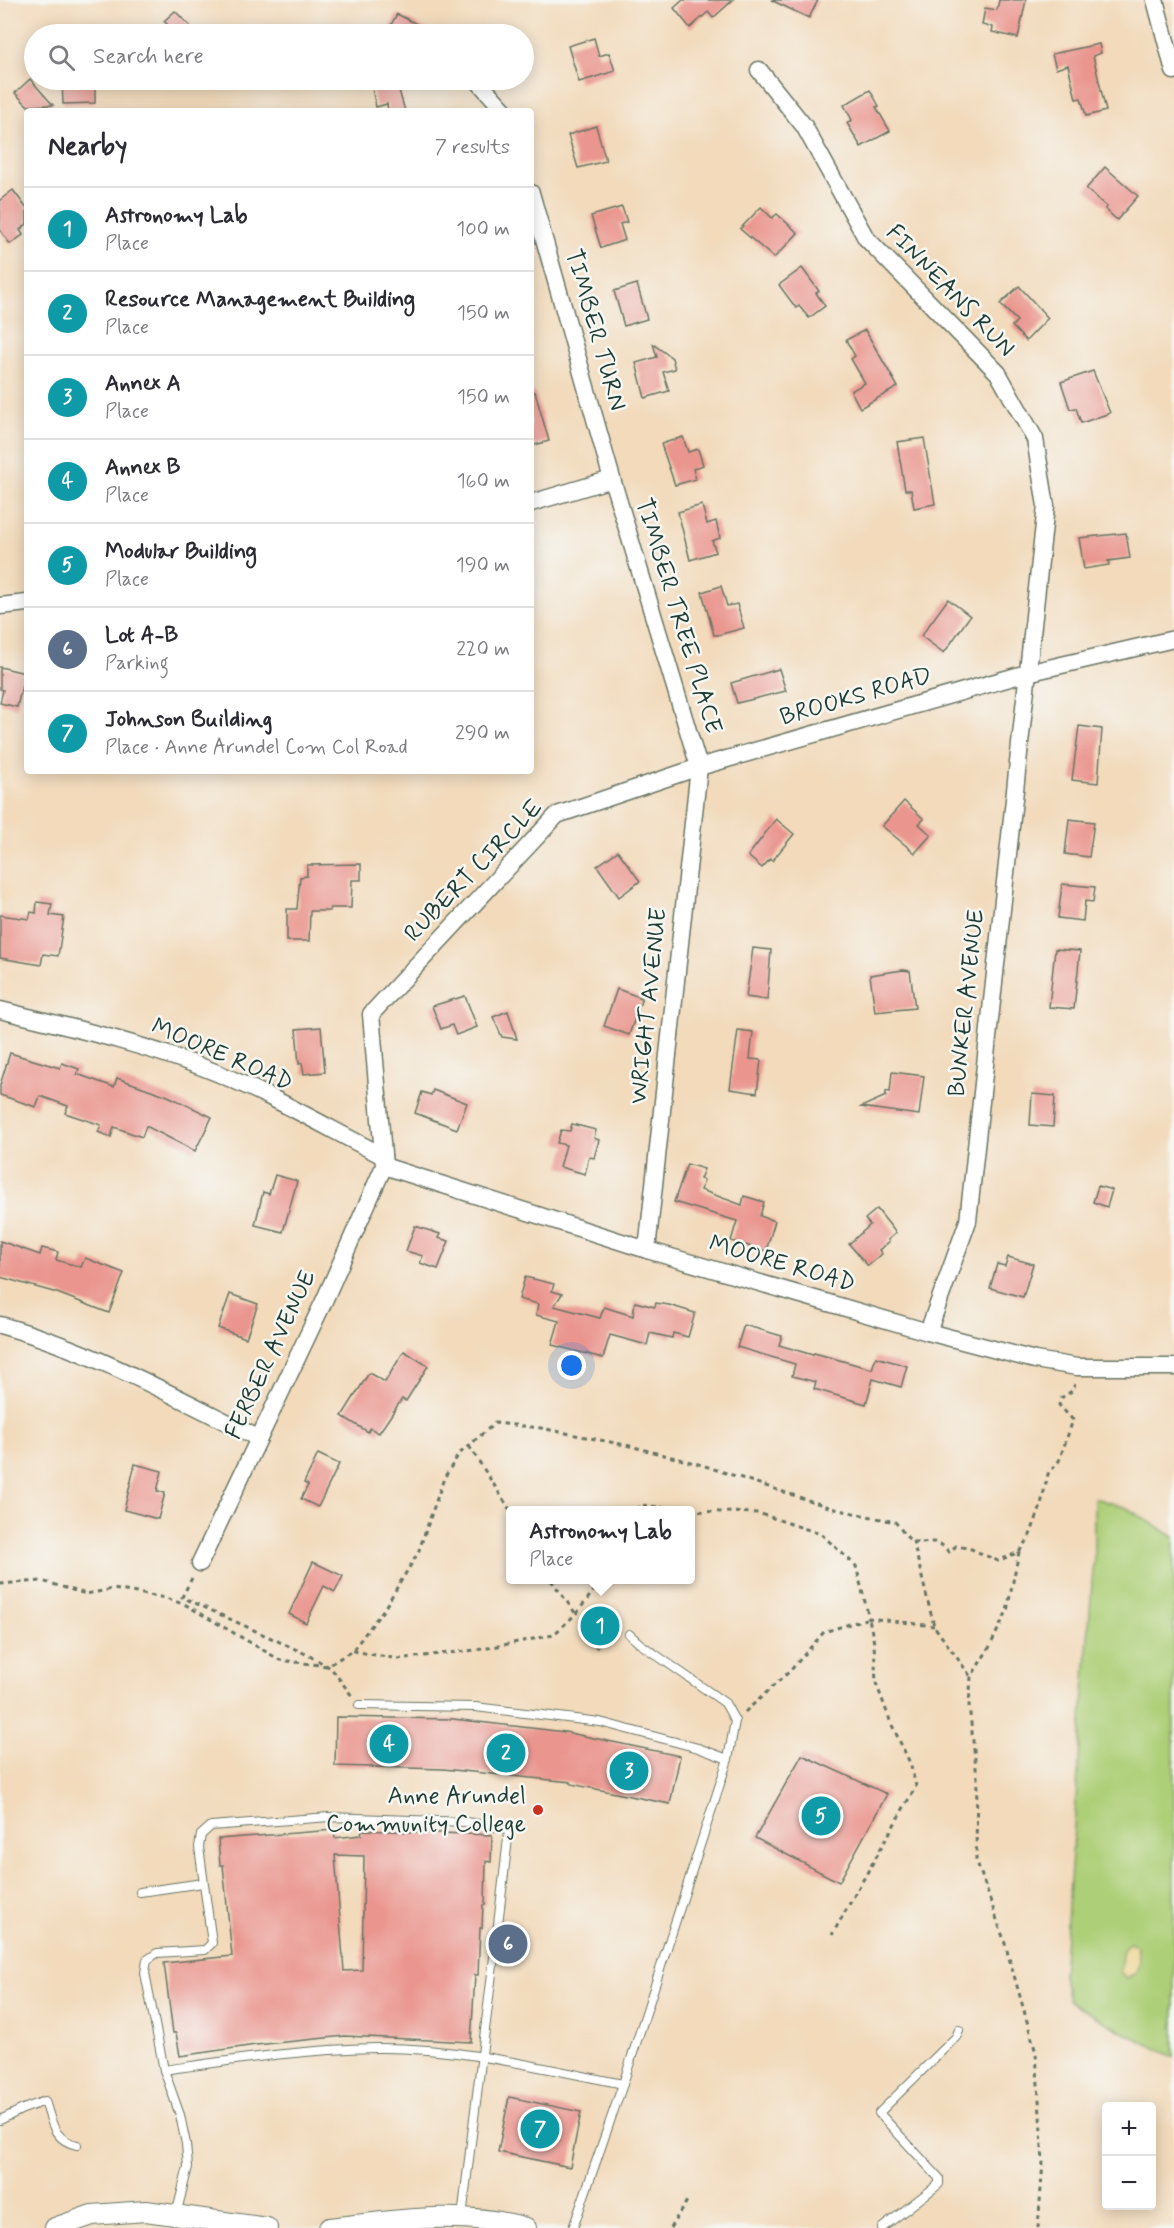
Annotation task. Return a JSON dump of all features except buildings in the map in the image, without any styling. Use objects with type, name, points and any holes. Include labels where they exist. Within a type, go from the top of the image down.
[{"type":"street","points":[[1155,0],[1174,71]]},
{"type":"street","name":"FINNEANS RUN","points":[[759,70],[804,126],[866,238],[998,373],[1035,439],[1046,506],[1027,673]]},
{"type":"street","points":[[486,90],[502,108]]},
{"type":"street","name":"TIMBER TURN","points":[[534,205],[612,479]]},
{"type":"street","points":[[534,501],[612,479]]},
{"type":"street","name":"TIMBER TREE PLACE","points":[[612,479],[699,767]]},
{"type":"street","points":[[0,606],[24,603]]},
{"type":"street","name":"BROOKS ROAD","points":[[699,767],[1027,673],[1174,639]]},
{"type":"street","name":"BUNKER AVENUE","points":[[928,1332],[968,1221],[1027,673]]},
{"type":"street","name":"RUBERT CIRCLE","points":[[384,1161],[371,1014],[557,815],[699,767]]},
{"type":"street","name":"WRIGHT AVENUE","points":[[647,1250],[699,767]]},
{"type":"street","name":"MOORE ROAD","points":[[0,1010],[140,1045],[205,1068],[255,1091],[384,1161],[647,1250],[928,1332],[1035,1360],[1077,1367],[1174,1367]]},
{"type":"street","name":"FERBER AVENUE","points":[[200,1563],[324,1301],[384,1161]]},
{"type":"street","points":[[0,1324],[38,1335],[114,1366],[258,1438]]},
{"type":"street","points":[[55,2228],[92,2216],[146,2211],[267,2228]]},
{"type":"street","points":[[329,2228],[462,2218],[508,2223],[526,2228]]},
{"type":"lane","points":[[573,2228],[623,2084],[728,1759],[735,1721],[725,1703],[629,1634]]},
{"type":"lane","points":[[359,1705],[475,1707],[600,1722],[698,1748],[728,1759]]},
{"type":"lane","points":[[176,2216],[188,2168],[180,2115],[164,2070],[145,1973],[147,1960],[157,1953],[204,1950],[212,1943],[199,1847],[201,1836],[211,1826],[329,1817],[466,1822],[509,1829],[492,1988],[481,2056],[462,2218]]},
{"type":"lane","points":[[140,1892],[203,1883]]},
{"type":"lane","points":[[882,2228],[939,2184],[939,2178],[879,2113],[956,2037],[959,2030]]},
{"type":"lane","points":[[164,2070],[299,2051],[378,2048],[481,2056],[623,2084]]},
{"type":"lane","points":[[0,2120],[45,2101],[55,2132],[65,2143],[77,2145]]},
{"type":"path","points":[[1038,2228],[1043,2162],[1036,2054],[1004,1940],[976,1860],[977,1778],[969,1705],[971,1677],[989,1648],[1007,1611],[1019,1552],[1037,1518],[1048,1474],[1059,1461],[1068,1438],[1073,1420],[1059,1405],[1061,1398],[1072,1391],[1077,1367]]},
{"type":"path","points":[[0,1584],[42,1581],[86,1594],[113,1588],[166,1598],[186,1605],[280,1660],[327,1666],[352,1651],[384,1609],[408,1573],[418,1553],[444,1478],[459,1454],[495,1423],[541,1428],[630,1446],[702,1465],[835,1509],[895,1522],[906,1537],[914,1542],[922,1543],[931,1540],[949,1552],[956,1546],[969,1548],[999,1561],[1019,1552]]},
{"type":"path","points":[[469,1446],[507,1506]]},
{"type":"path","points":[[695,1511],[758,1513],[821,1534],[856,1566],[874,1643],[876,1683],[891,1723],[910,1763],[916,1786],[832,1935]]},
{"type":"path","points":[[914,1542],[934,1626],[971,1677]]},
{"type":"path","points":[[200,1563],[182,1597],[327,1666],[359,1705]]},
{"type":"path","points":[[554,1584],[576,1614]]},
{"type":"path","points":[[352,1651],[398,1659],[483,1649],[553,1635],[576,1614],[599,1584]]},
{"type":"path","points":[[735,1721],[790,1671],[824,1632],[869,1618],[934,1626]]},
{"type":"path","points":[[670,2228],[687,2201]]},
{"type":"green space","points":[[1094,1498],[1127,1508],[1174,1537],[1174,2057],[1121,2031],[1069,2001],[1063,1976],[1094,1557]]},
{"type":"sand","points":[[1129,1943],[1137,1946],[1139,1960],[1136,1973],[1127,1978],[1120,1972],[1123,1950]]},
{"type":"place","name":"Astronomy Lab","points":[[600,1626]]},
{"type":"place","name":"Annex B","points":[[389,1744]]},
{"type":"place","name":"Resource Management Building","points":[[506,1753]]},
{"type":"place","name":"Annex A","points":[[629,1771]]},
{"type":"place","name":"Anne Arundel Community College","points":[[538,1810]]},
{"type":"place","name":"Modular Building","points":[[821,1816]]},
{"type":"place","name":"Lot A-B","points":[[508,1944]]},
{"type":"place","name":"Johnson Building","points":[[540,2129]]}]
